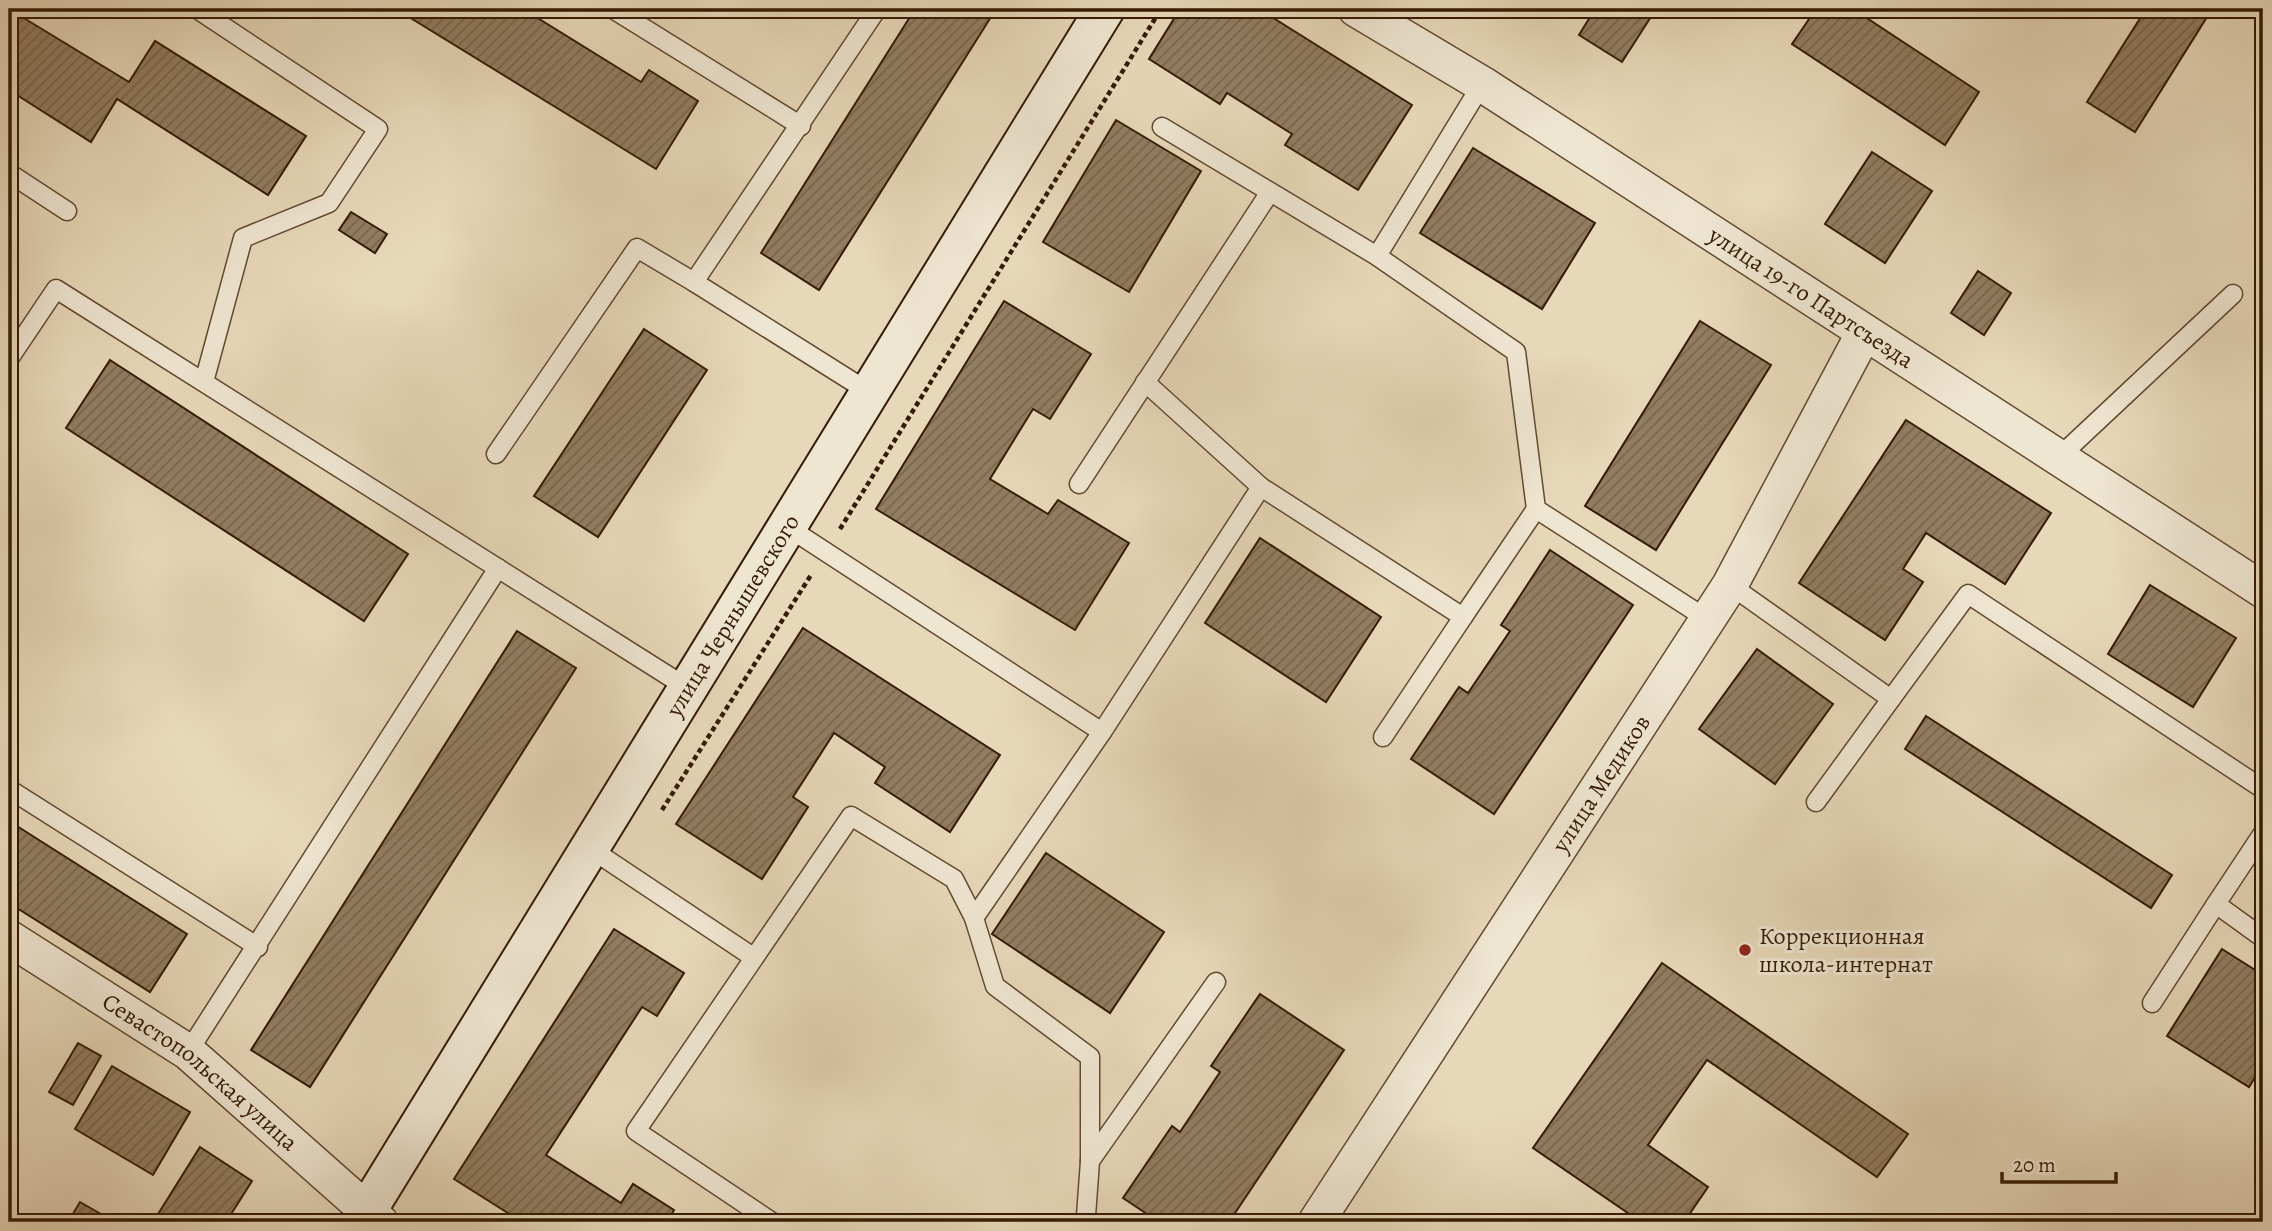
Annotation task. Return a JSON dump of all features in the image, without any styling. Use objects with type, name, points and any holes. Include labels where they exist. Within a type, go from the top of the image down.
[{"type":"street","name":"улица Чернышевского","points":[[369,1219],[588,847],[1105,9]]},
{"type":"street","name":"улица 19-го Партсъезда","points":[[1356,9],[1482,84],[2263,590]]},
{"type":"street","name":"улица Медиков","points":[[1316,1222],[1730,585],[1864,333]]},
{"type":"street","name":"Севастопольская улица","points":[[9,938],[188,1052],[369,1219]]},
{"type":"lane","points":[[197,9],[378,129],[329,203],[243,238],[204,382]]},
{"type":"lane","points":[[613,9],[800,126]]},
{"type":"lane","points":[[694,282],[877,9]]},
{"type":"lane","points":[[1377,256],[1482,84]]},
{"type":"lane","points":[[1162,127],[1377,256],[1516,352],[1536,509],[1383,737]]},
{"type":"lane","points":[[9,173],[67,211]]},
{"type":"lane","points":[[1079,484],[1270,192]]},
{"type":"lane","points":[[496,454],[638,248],[869,392]]},
{"type":"lane","points":[[9,359],[56,289],[686,687]]},
{"type":"lane","points":[[2058,458],[2234,294]]},
{"type":"lane","points":[[1146,382],[1262,486],[1463,617]]},
{"type":"lane","points":[[974,918],[1102,732],[1262,486]]},
{"type":"lane","points":[[1536,509],[1707,620]]},
{"type":"lane","points":[[786,526],[1102,732]]},
{"type":"lane","points":[[188,1052],[258,947],[498,568]]},
{"type":"lane","points":[[1730,585],[1891,699]]},
{"type":"lane","points":[[1816,802],[1968,594],[2263,789]]},
{"type":"lane","points":[[9,789],[258,947]]},
{"type":"lane","points":[[772,1222],[636,1131],[851,816],[954,879],[974,918],[995,986],[1090,1057],[1087,1220]]},
{"type":"lane","points":[[2152,1003],[2263,833]]},
{"type":"lane","points":[[588,847],[753,957]]},
{"type":"lane","points":[[2216,904],[2263,937]]},
{"type":"lane","points":[[1090,1161],[1216,982]]},
{"type":"path","points":[[660,814],[826,552],[1161,9]]},
{"type":"building","points":[[9,9],[129,82],[155,41],[306,136],[268,195],[117,99],[91,142],[9,90]]},
{"type":"building","points":[[396,9],[523,9],[641,82],[649,70],[698,101],[656,169]]},
{"type":"building","points":[[915,9],[996,9],[819,290],[761,253]]},
{"type":"building","points":[[1180,9],[1259,9],[1412,105],[1358,190],[1285,145],[1292,134],[1227,93],[1220,104],[1149,59]]},
{"type":"building","points":[[1595,9],[1656,9],[1622,62],[1579,35]]},
{"type":"building","points":[[1816,9],[1853,9],[1979,92],[1945,145],[1792,44]]},
{"type":"building","points":[[2146,9],[2212,9],[2135,132],[2087,102]]},
{"type":"building","points":[[1116,120],[1201,171],[1129,292],[1043,242]]},
{"type":"building","points":[[1473,148],[1595,223],[1542,309],[1420,233]]},
{"type":"building","points":[[1872,152],[1932,191],[1885,263],[1825,224]]},
{"type":"building","points":[[351,212],[387,234],[375,253],[339,230]]},
{"type":"building","points":[[1978,271],[2011,293],[1984,335],[1951,313]]},
{"type":"building","points":[[1004,301],[1091,354],[1050,419],[1033,409],[990,479],[1048,514],[1058,500],[1129,543],[1075,630],[876,509]]},
{"type":"building","points":[[1700,321],[1771,365],[1656,550],[1585,506]]},
{"type":"building","points":[[644,329],[707,370],[598,537],[534,496]]},
{"type":"building","points":[[110,360],[408,554],[364,621],[66,428]]},
{"type":"building","points":[[1906,420],[2051,513],[2005,584],[1926,533],[1903,569],[1923,582],[1885,640],[1799,583]]},
{"type":"building","points":[[1260,538],[1381,617],[1326,702],[1205,623]]},
{"type":"building","points":[[1550,550],[1633,605],[1494,814],[1411,759],[1459,687],[1468,693],[1510,631],[1501,625]]},
{"type":"building","points":[[2150,585],[2236,638],[2193,707],[2108,654]]},
{"type":"building","points":[[803,628],[1000,755],[950,832],[875,783],[885,767],[834,733],[793,797],[808,807],[762,879],[676,824]]},
{"type":"building","points":[[517,631],[576,668],[310,1087],[251,1050]]},
{"type":"building","points":[[1757,649],[1833,704],[1775,784],[1699,729]]},
{"type":"building","points":[[1926,716],[2172,875],[2151,908],[1905,749]]},
{"type":"building","points":[[9,821],[187,934],[150,992],[9,903]]},
{"type":"building","points":[[1046,853],[1164,932],[1110,1013],[992,934]]},
{"type":"building","points":[[614,929],[684,973],[657,1016],[642,1007],[546,1155],[621,1203],[633,1184],[674,1210],[667,1222],[522,1222],[454,1179]]},
{"type":"building","points":[[2222,949],[2263,975],[2263,1064],[2249,1087],[2167,1036]]},
{"type":"building","points":[[1662,963],[1908,1134],[1877,1177],[1707,1060],[1648,1145],[1708,1187],[1684,1222],[1641,1222],[1533,1148]]},
{"type":"building","points":[[1260,994],[1344,1050],[1229,1222],[1159,1222],[1123,1198],[1172,1126],[1180,1132],[1220,1072],[1211,1066]]},
{"type":"building","points":[[78,1043],[101,1056],[73,1105],[49,1092]]},
{"type":"building","points":[[112,1066],[190,1112],[153,1175],[75,1129]]},
{"type":"building","points":[[200,1147],[252,1181],[226,1222],[160,1222],[155,1219]]},
{"type":"building","points":[[80,1202],[113,1221],[68,1222]]},
{"type":"place","name":"Коррекционная школа-интернат","points":[[1745,950]]}]
